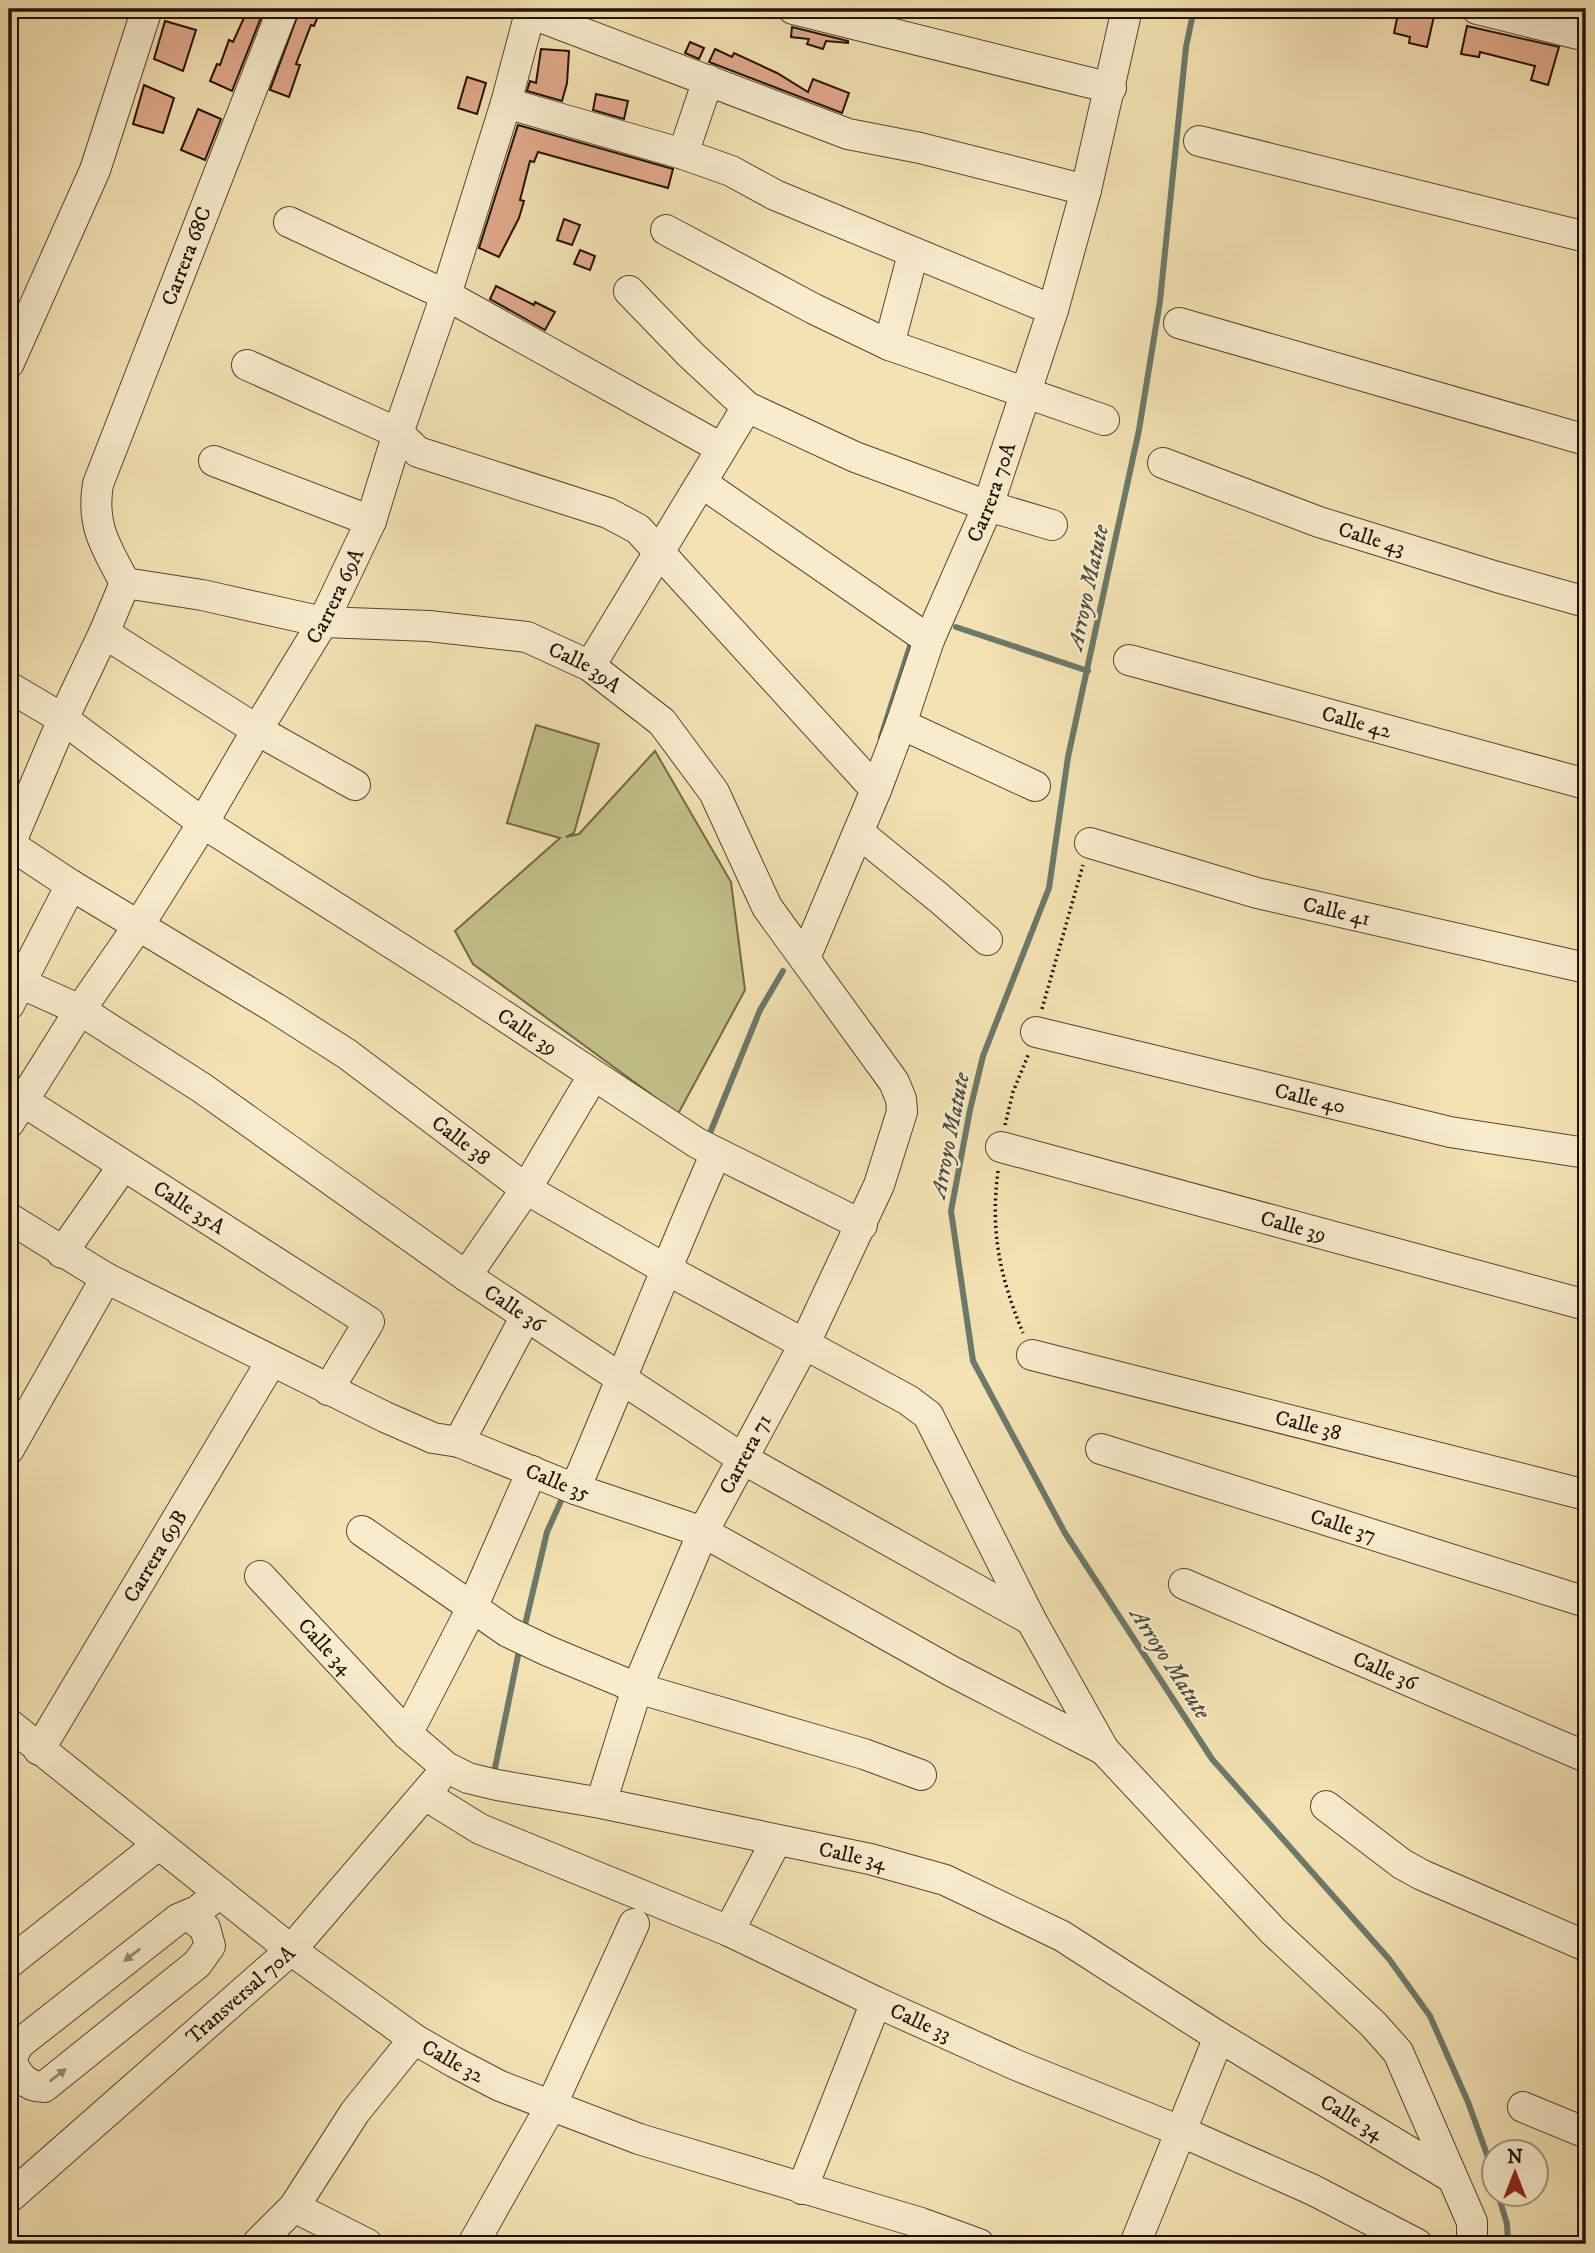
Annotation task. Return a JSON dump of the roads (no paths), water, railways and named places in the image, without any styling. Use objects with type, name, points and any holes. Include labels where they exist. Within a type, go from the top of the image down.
[{"type":"street","points":[[9,363],[95,170],[148,9]]},
{"type":"street","name":"Carrera 68C","points":[[125,583],[105,545],[97,522],[94,505],[98,484],[284,9]]},
{"type":"street","points":[[793,9],[1111,88]]},
{"type":"street","name":"Carrera 70A","points":[[805,958],[876,790],[929,640],[988,506],[1053,310],[1086,190],[1127,9]]},
{"type":"street","points":[[1477,9],[1586,36]]},
{"type":"street","points":[[531,11],[848,134],[920,148],[1086,190]]},
{"type":"street","name":"Carrera 69A","points":[[13,1105],[139,925],[203,823],[323,622],[371,521],[446,295],[506,103],[531,11]]},
{"type":"street","points":[[682,154],[708,80]]},
{"type":"street","points":[[506,103],[731,171],[775,195],[1053,310]]},
{"type":"street","points":[[1199,141],[1586,237]]},
{"type":"street","points":[[289,222],[446,295],[721,449]]},
{"type":"street","points":[[666,230],[814,309],[889,345],[1104,420]]},
{"type":"street","points":[[889,345],[913,254]]},
{"type":"street","points":[[629,291],[690,354],[747,407],[855,457],[988,506],[1052,525]]},
{"type":"street","points":[[1179,323],[1586,440]]},
{"type":"street","points":[[247,365],[398,433],[418,452],[608,513],[638,528],[876,790]]},
{"type":"street","points":[[590,666],[747,407]]},
{"type":"street","points":[[214,461],[371,521]]},
{"type":"street","name":"Calle 43","points":[[1163,463],[1319,522],[1586,602]]},
{"type":"street","points":[[702,483],[929,640]]},
{"type":"street","points":[[9,844],[125,583]]},
{"type":"street","name":"Calle 39A","points":[[125,583],[202,595],[323,622],[429,625],[527,637],[590,666],[662,722],[714,792],[767,907],[894,1082],[901,1099],[902,1112]]},
{"type":"street","points":[[104,633],[257,730],[355,785]]},
{"type":"street","name":"Calle 42","points":[[1129,660],[1586,785]]},
{"type":"street","name":"Calle 39","points":[[9,687],[63,719],[203,823],[708,1149],[862,1225]]},
{"type":"street","points":[[901,724],[1035,786]]},
{"type":"street","points":[[859,833],[987,940]]},
{"type":"street","name":"Calle 41","points":[[1090,843],[1257,893],[1586,968]]},
{"type":"street","name":"Calle 38","points":[[9,844],[71,885],[347,1054],[526,1189],[908,1400],[928,1415],[1031,1620]]},
{"type":"street","points":[[12,988],[71,885]]},
{"type":"street","name":"Calle 36","points":[[12,988],[80,1010],[202,1087],[466,1276],[743,1459],[1031,1620]]},
{"type":"street","name":"Calle 40","points":[[1036,1032],[1450,1132],[1586,1153]]},
{"type":"street","points":[[466,1276],[526,1189],[593,1076]]},
{"type":"street","name":"Calle 35A","points":[[13,1105],[123,1166],[369,1322],[328,1390]]},
{"type":"street","name":"Carrera 71","points":[[601,1803],[637,1688],[703,1532],[805,1343],[862,1225],[879,1185],[902,1112]]},
{"type":"street","name":"Calle 39","points":[[1001,1147],[1586,1305]]},
{"type":"street","points":[[569,1486],[708,1149]]},
{"type":"street","points":[[62,1253],[123,1166]]},
{"type":"street","name":"Calle 35","points":[[9,1218],[106,1278],[328,1390],[433,1438],[459,1442],[569,1486],[703,1532],[951,1671],[1104,1750]]},
{"type":"street","points":[[9,1449],[106,1278]]},
{"type":"street","points":[[459,1442],[526,1316]]},
{"type":"street","name":"Calle 38","points":[[1032,1355],[1586,1495]]},
{"type":"street","name":"Carrera 69B","points":[[40,1750],[271,1362]]},
{"type":"street","name":"Calle 37","points":[[1101,1449],[1586,1602]]},
{"type":"street","points":[[407,1734],[472,1608],[532,1471]]},
{"type":"street","points":[[362,1531],[517,1637],[637,1688],[864,1754],[921,1775]]},
{"type":"street","name":"Calle 34","points":[[260,1576],[407,1734],[446,1767],[468,1778],[497,1785],[601,1803],[870,1859],[945,1880],[1062,1936],[1219,2037],[1451,2177]]},
{"type":"street","name":"Calle 36","points":[[1184,1584],[1586,1757]]},
{"type":"street","points":[[1031,1620],[1104,1750],[1273,1931],[1373,2024],[1398,2052],[1472,2222],[1472,2244]]},
{"type":"street","name":"Calle 32","points":[[9,1725],[291,1951],[414,2039],[500,2086],[639,2139],[802,2189],[916,2234],[979,2244]]},
{"type":"street","name":"Transversal 70A","points":[[9,2197],[291,1951],[446,1767]]},
{"type":"street","name":"Calle 33","points":[[425,1795],[480,1829],[729,1931],[876,2002],[1313,2190],[1418,2244]]},
{"type":"street","points":[[1326,1806],[1402,1864],[1422,1875],[1586,1947]]},
{"type":"street","points":[[729,1931],[776,1841]]},
{"type":"street","points":[[9,1963],[158,1845]]},
{"type":"street","points":[[196,1921],[209,1945],[197,1964],[44,2087],[26,2084],[13,2067],[11,2058],[19,2044],[178,1919],[196,1921],[228,1899]]},
{"type":"street","points":[[473,2244],[551,2106],[634,1924]]},
{"type":"street","points":[[802,2189],[876,2002]]},
{"type":"street","points":[[1135,2244],[1219,2037]]},
{"type":"street","points":[[257,2244],[294,2207],[355,2112],[414,2039]]},
{"type":"street","points":[[1523,2107],[1586,2133]]},
{"type":"street","points":[[294,2207],[367,2244]]},
{"type":"waterway","name":"Arroyo Matute","points":[[1194,9],[1186,47],[1160,301],[1139,430],[1068,757],[1049,888],[983,1056],[951,1211],[973,1361],[1065,1533],[1212,1759],[1389,1959],[1430,2016],[1481,2138]]},
{"type":"waterway","points":[[956,627],[1088,671]]},
{"type":"waterway","points":[[881,737],[911,643]]},
{"type":"waterway","points":[[708,1138],[760,1010],[783,971]]},
{"type":"waterway","points":[[524,1629],[547,1532],[565,1492]]},
{"type":"waterway","points":[[495,1768],[520,1646]]},
{"type":"waterway","name":"Arroyo Matute","points":[[1502,2208],[1507,2224],[1508,2244]]}]
